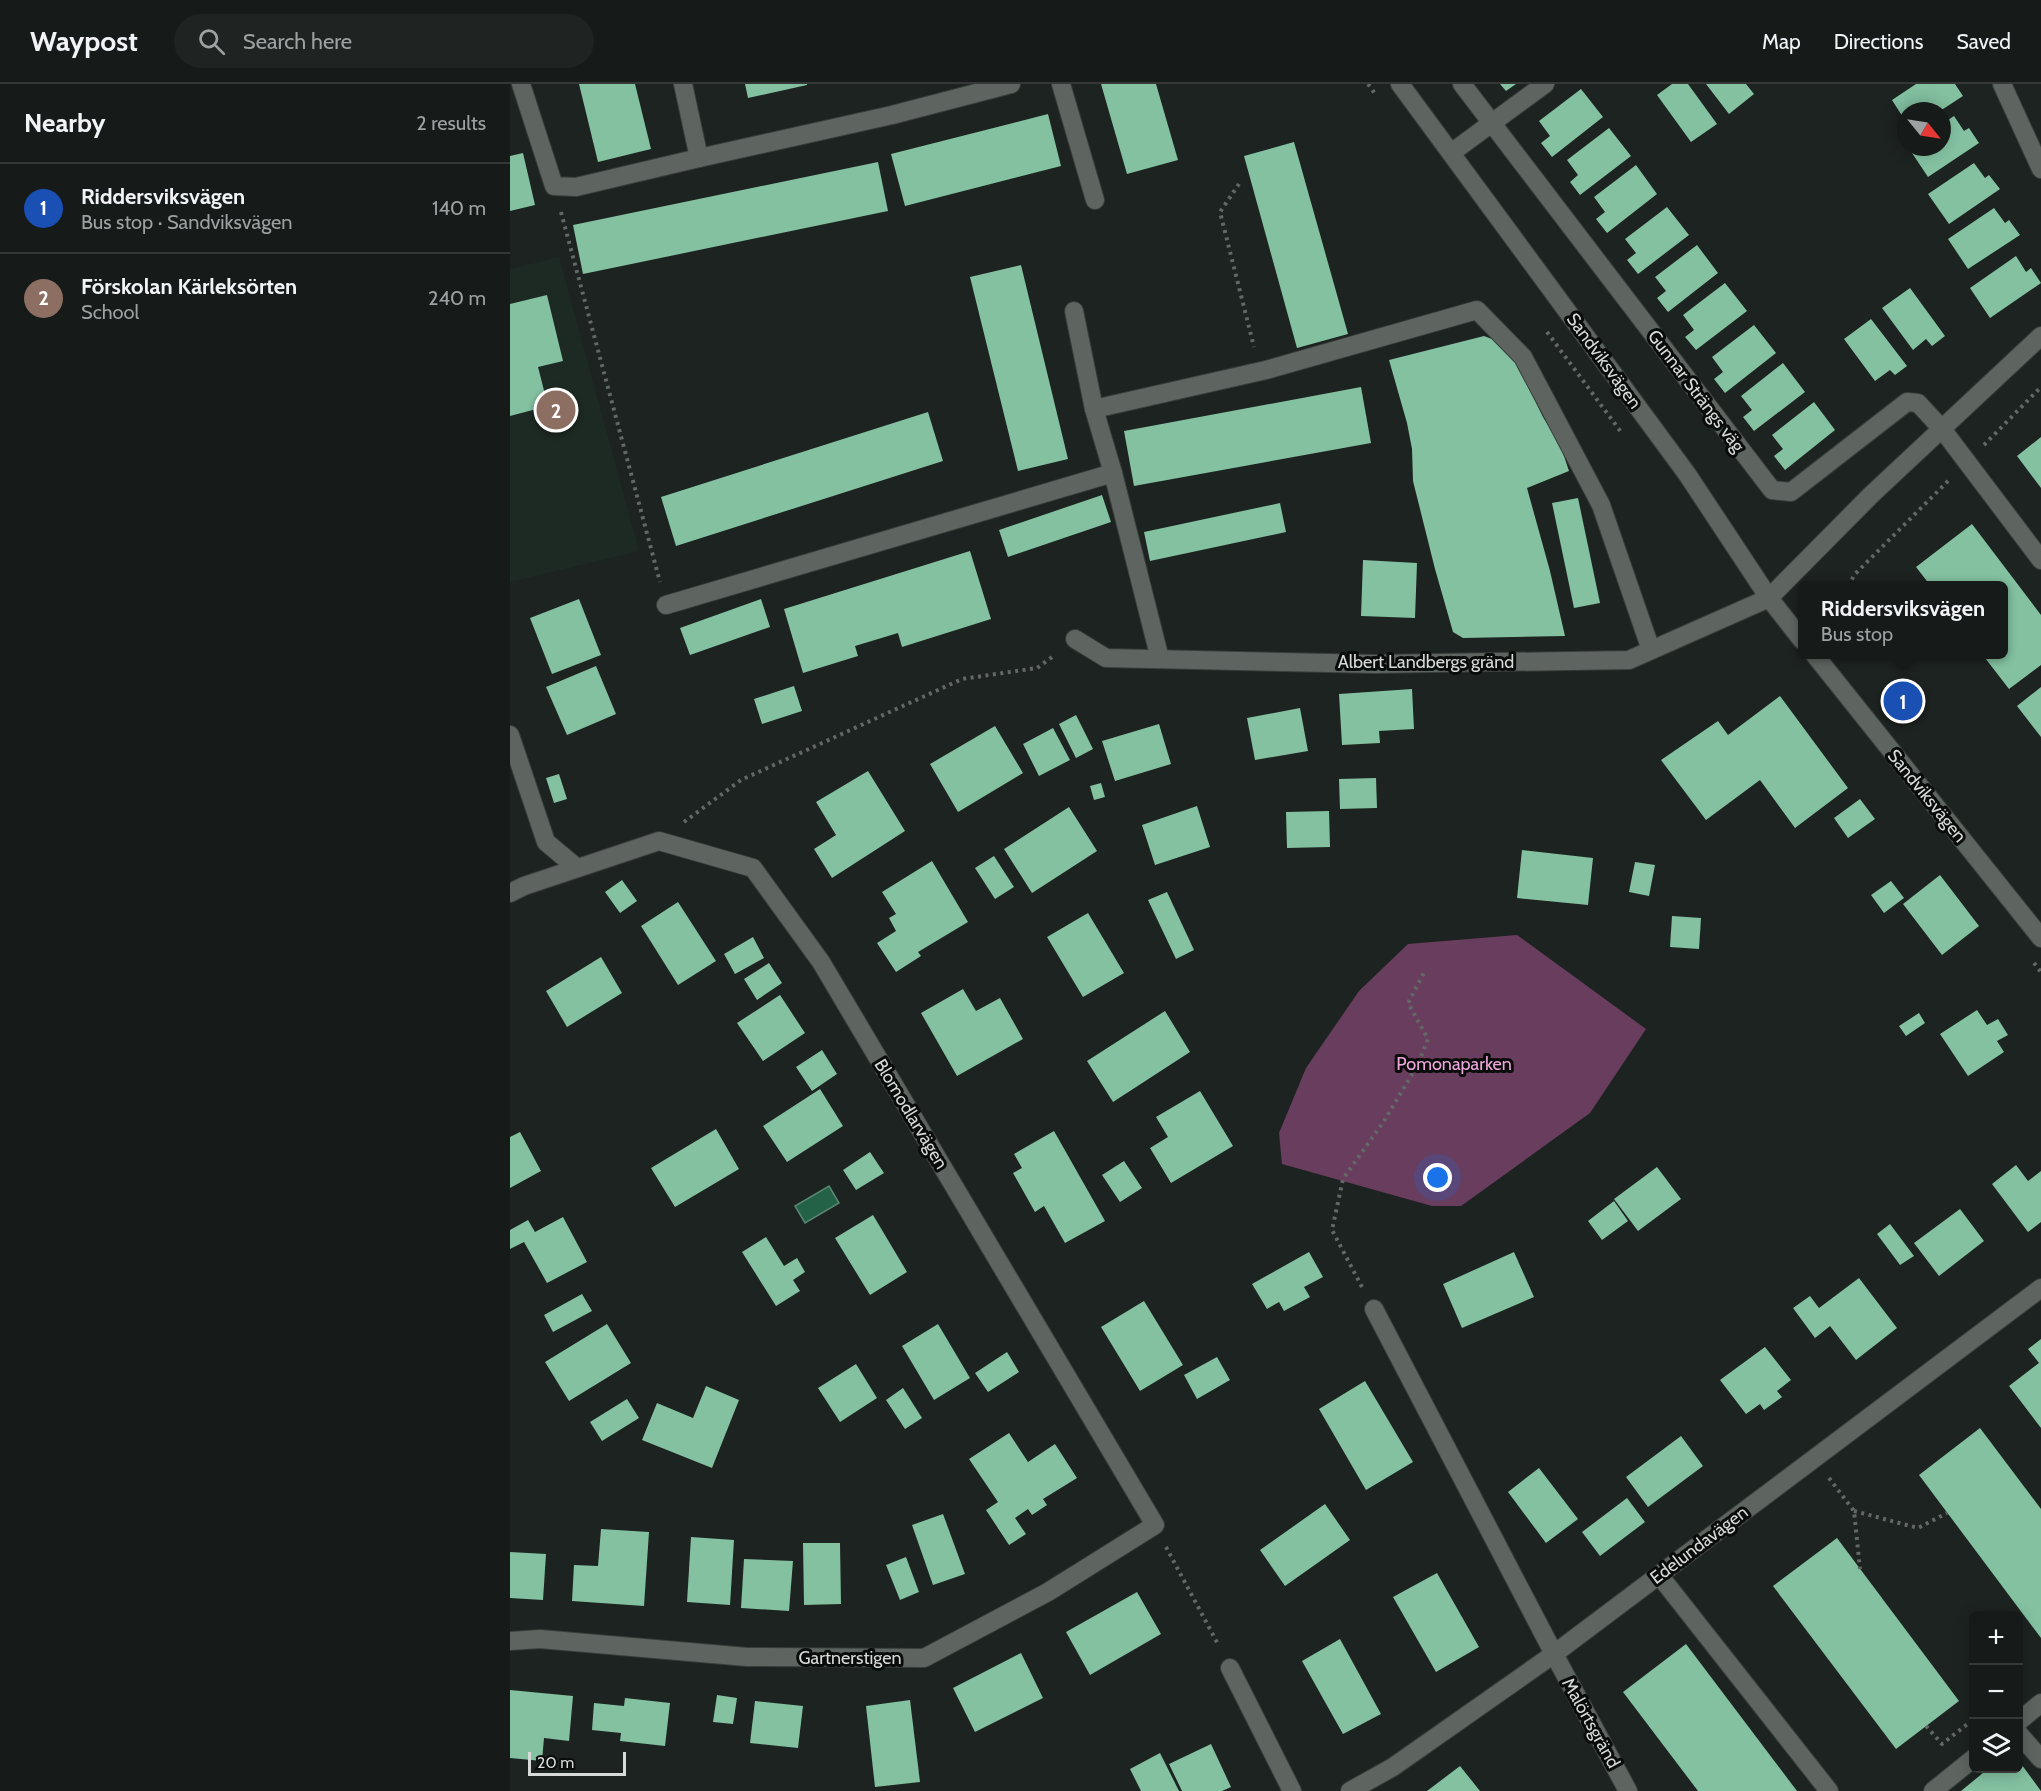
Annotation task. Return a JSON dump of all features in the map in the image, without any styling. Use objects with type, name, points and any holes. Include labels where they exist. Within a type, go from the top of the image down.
[{"type":"street","points":[[520,84],[519,110],[554,186],[576,187],[892,115],[1011,84]]},
{"type":"street","points":[[683,84],[699,158]]},
{"type":"street","points":[[1061,84],[1095,200]]},
{"type":"street","name":"Sandviksvägen","points":[[1400,84],[1687,474],[1768,598],[1798,634]]},
{"type":"street","name":"Gunnar Strängs väg","points":[[1462,84],[1772,490],[1791,492],[1907,402],[1918,402],[1942,429],[2041,560]]},
{"type":"street","points":[[1450,153],[1545,84]]},
{"type":"street","points":[[2002,84],[2041,170]]},
{"type":"street","points":[[1074,310],[1094,409],[1113,473],[1160,659]]},
{"type":"street","points":[[1094,409],[1260,371],[1477,310],[1523,357],[1600,505],[1651,650]]},
{"type":"street","points":[[1768,598],[1871,495],[2041,336]]},
{"type":"street","points":[[666,605],[1113,473]]},
{"type":"street","name":"Albert Landbergs gränd","points":[[1075,639],[1106,658],[1376,664],[1629,660],[1768,598]]},
{"type":"street","name":"Sandviksvägen","points":[[1818,659],[2041,938]]},
{"type":"street","points":[[510,735],[546,842],[577,868]]},
{"type":"street","points":[[510,893],[524,886],[659,841]]},
{"type":"street","name":"Blomodlarvägen","points":[[659,841],[753,868],[801,933],[821,962],[1155,1525]]},
{"type":"street","name":"Edelundavägen","points":[[1350,1791],[1394,1767],[1554,1654],[2041,1288]]},
{"type":"street","name":"Malörtsgränd","points":[[1374,1309],[1628,1791]]},
{"type":"street","name":"Gartnerstigen","points":[[510,1641],[540,1639],[747,1657],[924,1658],[1048,1592],[1155,1525]]},
{"type":"street","points":[[1659,1575],[1829,1791]]},
{"type":"street","points":[[1230,1668],[1292,1791]]},
{"type":"street","points":[[2022,1719],[2041,1703]]},
{"type":"street","points":[[2023,1739],[2041,1759]]},
{"type":"street","points":[[1933,1791],[1969,1762]]},
{"type":"path","points":[[1239,184],[1220,212],[1260,371]]},
{"type":"path","points":[[554,186],[666,605]]},
{"type":"path","points":[[1851,581],[2041,387]]},
{"type":"path","points":[[659,841],[741,780],[962,679],[1037,668],[1075,639]]},
{"type":"path","points":[[1374,1309],[1332,1230],[1343,1179],[1384,1121],[1417,1066],[1428,1039],[1408,1003],[1425,971]]},
{"type":"path","points":[[1815,1458],[1854,1511],[1860,1569]]},
{"type":"path","points":[[1854,1511],[1918,1528],[1947,1513]]},
{"type":"path","points":[[1155,1525],[1230,1668]]},
{"type":"path","points":[[1926,1726],[1942,1744],[1969,1723]]},
{"type":"shaded area","points":[[559,257],[639,551],[510,582],[510,269]]},
{"type":"shaded area","points":[[829,1186],[839,1203],[805,1223],[795,1206]]},
{"type":"green space","name":"Pomonaparken","points":[[1517,935],[1646,1029],[1590,1113],[1461,1206],[1432,1206],[1282,1164],[1279,1133],[1306,1068],[1359,991],[1408,944]]},
{"type":"building","points":[[579,84],[635,84],[651,149],[598,162]]},
{"type":"building","points":[[745,84],[807,84],[807,85],[748,98]]},
{"type":"building","points":[[1101,84],[1156,84],[1178,160],[1127,174]]},
{"type":"building","points":[[1500,84],[1516,84],[1506,91]]},
{"type":"building","points":[[1672,84],[1688,84],[1717,124],[1691,142],[1657,95]]},
{"type":"building","points":[[1706,84],[1746,84],[1754,94],[1729,114]]},
{"type":"building","points":[[1916,84],[1955,84],[1963,96],[1951,104],[1951,102],[1897,102],[1897,108],[1892,100]]},
{"type":"building","points":[[1581,89],[1603,117],[1552,157],[1541,143],[1550,136],[1539,121]]},
{"type":"building","points":[[1048,114],[1061,166],[905,206],[891,154]]},
{"type":"building","points":[[1954,116],[1964,131],[1969,128],[1979,143],[1928,177],[1914,156],[1951,156],[1951,118]]},
{"type":"building","points":[[1609,128],[1631,156],[1580,195],[1570,182],[1578,175],[1567,160]]},
{"type":"building","points":[[1294,142],[1348,334],[1297,348],[1244,156]]},
{"type":"building","points":[[523,153],[535,205],[510,211],[510,156]]},
{"type":"building","points":[[878,162],[888,211],[583,274],[573,225]]},
{"type":"building","points":[[1974,163],[1985,178],[1989,175],[2000,189],[1949,224],[1928,194]]},
{"type":"building","points":[[1636,165],[1657,194],[1607,233],[1596,219],[1605,212],[1594,197]]},
{"type":"building","points":[[1667,207],[1689,235],[1638,274],[1627,260],[1636,253],[1625,239]]},
{"type":"building","points":[[1994,208],[2005,223],[2009,220],[2020,235],[1968,269],[1948,239]]},
{"type":"building","points":[[1697,245],[1718,273],[1668,312],[1657,298],[1666,291],[1655,277]]},
{"type":"building","points":[[2016,256],[2026,272],[2031,268],[2041,283],[1990,318],[1970,288]]},
{"type":"building","points":[[1021,265],[1068,459],[1018,471],[970,277]]},
{"type":"building","points":[[1725,283],[1747,311],[1696,350],[1685,337],[1694,330],[1683,315]]},
{"type":"building","points":[[1910,288],[1945,336],[1932,346],[1926,339],[1913,350],[1882,308]]},
{"type":"building","points":[[547,295],[563,361],[538,367],[548,406],[510,416],[510,304]]},
{"type":"building","points":[[1871,319],[1907,366],[1895,375],[1890,370],[1875,381],[1844,339]]},
{"type":"building","points":[[1754,325],[1776,353],[1725,393],[1714,379],[1723,372],[1712,357]]},
{"type":"building","points":[[1484,336],[1500,342],[1516,361],[1543,417],[1560,444],[1569,471],[1527,488],[1565,636],[1463,638],[1453,632],[1435,569],[1413,481],[1412,449],[1407,423],[1389,360]]},
{"type":"building","points":[[1783,363],[1805,392],[1754,431],[1743,417],[1752,410],[1741,396]]},
{"type":"building","points":[[1361,387],[1371,443],[1134,486],[1124,431]]},
{"type":"building","points":[[1814,402],[1835,430],[1785,470],[1774,456],[1783,449],[1772,435]]},
{"type":"building","points":[[928,412],[943,461],[676,546],[661,497]]},
{"type":"building","points":[[2041,437],[2041,488],[2017,456]]},
{"type":"building","points":[[1102,495],[1111,522],[1008,557],[999,530]]},
{"type":"building","points":[[1578,498],[1600,603],[1574,608],[1552,503]]},
{"type":"building","points":[[1280,503],[1286,532],[1150,561],[1144,532]]},
{"type":"building","points":[[1972,524],[2041,615],[2041,665],[2009,689],[1986,659],[2008,659],[2008,581],[1927,581],[1916,567]]},
{"type":"building","points":[[970,551],[991,619],[902,647],[898,633],[855,646],[858,656],[803,673],[784,609]]},
{"type":"building","points":[[1363,560],[1417,563],[1415,618],[1361,616]]},
{"type":"building","points":[[579,599],[601,655],[552,674],[530,618]]},
{"type":"building","points":[[761,599],[770,627],[690,655],[680,628]]},
{"type":"building","points":[[596,666],[616,714],[567,735],[546,687]]},
{"type":"building","points":[[794,686],[802,711],[762,724],[754,699]]},
{"type":"building","points":[[2041,687],[2041,737],[2017,706]]},
{"type":"building","points":[[1412,689],[1414,729],[1379,731],[1380,743],[1342,745],[1339,694]]},
{"type":"building","points":[[1780,696],[1848,788],[1795,828],[1760,780],[1706,820],[1661,760],[1718,721],[1728,735]]},
{"type":"building","points":[[1300,708],[1308,751],[1255,760],[1247,718]]},
{"type":"building","points":[[1076,715],[1093,749],[1076,758],[1059,724]]},
{"type":"building","points":[[1159,724],[1171,764],[1115,781],[1102,741]]},
{"type":"building","points":[[995,726],[1023,773],[958,812],[930,764]]},
{"type":"building","points":[[1053,728],[1070,760],[1039,776],[1023,744]]},
{"type":"building","points":[[868,771],[905,831],[832,878],[814,849],[836,835],[816,802]]},
{"type":"building","points":[[559,774],[567,799],[554,803],[546,778]]},
{"type":"building","points":[[1376,778],[1377,808],[1340,809],[1339,779]]},
{"type":"building","points":[[1101,783],[1105,797],[1094,800],[1090,786]]},
{"type":"building","points":[[1860,799],[1875,819],[1848,838],[1834,818]]},
{"type":"building","points":[[1197,806],[1210,847],[1155,865],[1142,825]]},
{"type":"building","points":[[1069,807],[1097,851],[1032,893],[1004,849]]},
{"type":"building","points":[[1329,811],[1330,847],[1287,848],[1286,812]]},
{"type":"building","points":[[1522,850],[1593,858],[1588,905],[1517,898]]},
{"type":"building","points":[[994,856],[1014,887],[995,899],[975,868]]},
{"type":"building","points":[[932,861],[968,922],[918,952],[921,956],[896,972],[877,943],[896,931],[889,918],[896,914],[882,892]]},
{"type":"building","points":[[1635,862],[1655,865],[1649,896],[1629,892]]},
{"type":"building","points":[[1940,875],[1979,926],[1942,955],[1903,904]]},
{"type":"building","points":[[622,880],[637,901],[620,913],[605,892]]},
{"type":"building","points":[[1891,881],[1904,898],[1884,913],[1871,895]]},
{"type":"building","points":[[1167,892],[1194,950],[1176,959],[1148,900]]},
{"type":"building","points":[[678,902],[716,961],[678,985],[641,926]]},
{"type":"building","points":[[1088,913],[1124,973],[1083,997],[1047,937]]},
{"type":"building","points":[[1672,916],[1701,918],[1699,949],[1670,947]]},
{"type":"building","points":[[753,937],[764,958],[735,974],[724,954]]},
{"type":"building","points":[[601,957],[622,993],[567,1027],[546,991]]},
{"type":"building","points":[[769,963],[782,983],[757,1000],[744,979]]},
{"type":"building","points":[[963,989],[976,1011],[1000,998],[1023,1039],[957,1076],[921,1013]]},
{"type":"building","points":[[780,995],[805,1033],[763,1061],[737,1023]]},
{"type":"building","points":[[1977,1010],[1987,1025],[1998,1019],[2008,1035],[1997,1041],[2004,1052],[1968,1076],[1940,1034]]},
{"type":"building","points":[[1165,1011],[1190,1052],[1113,1102],[1087,1061]]},
{"type":"building","points":[[1919,1013],[1925,1023],[1906,1036],[1899,1026]]},
{"type":"building","points":[[822,1050],[837,1074],[812,1091],[796,1067]]},
{"type":"building","points":[[820,1089],[843,1126],[787,1162],[763,1126]]},
{"type":"building","points":[[1200,1091],[1233,1146],[1171,1183],[1150,1148],[1168,1137],[1156,1117]]},
{"type":"building","points":[[716,1129],[739,1169],[675,1207],[651,1168]]},
{"type":"building","points":[[1054,1131],[1105,1221],[1065,1243],[1044,1206],[1035,1212],[1013,1173],[1022,1168],[1014,1154]]},
{"type":"building","points":[[520,1132],[541,1171],[510,1188],[510,1137]]},
{"type":"building","points":[[870,1152],[884,1173],[856,1190],[843,1170]]},
{"type":"building","points":[[1124,1161],[1142,1188],[1120,1202],[1102,1175]]},
{"type":"building","points":[[2016,1165],[2028,1181],[2041,1171],[2041,1222],[2028,1232],[1992,1184]]},
{"type":"building","points":[[1657,1167],[1681,1199],[1638,1231],[1614,1199]]},
{"type":"building","points":[[1614,1201],[1628,1221],[1602,1240],[1588,1221]]},
{"type":"building","points":[[1960,1209],[1984,1241],[1939,1276],[1914,1243]]},
{"type":"building","points":[[873,1215],[907,1272],[870,1295],[835,1238]]},
{"type":"building","points":[[563,1217],[587,1262],[547,1283],[524,1242],[510,1249],[510,1230],[528,1220],[535,1232]]},
{"type":"building","points":[[1890,1224],[1914,1256],[1900,1265],[1877,1234]]},
{"type":"building","points":[[766,1237],[784,1266],[797,1258],[805,1272],[793,1280],[800,1291],[776,1306],[742,1252]]},
{"type":"building","points":[[1309,1252],[1323,1277],[1304,1287],[1310,1297],[1284,1311],[1279,1302],[1267,1309],[1252,1284]]},
{"type":"building","points":[[1514,1252],[1534,1297],[1462,1328],[1443,1284]]},
{"type":"building","points":[[1859,1278],[1897,1328],[1856,1360],[1830,1326],[1815,1338],[1793,1308],[1810,1296],[1819,1308]]},
{"type":"building","points":[[582,1294],[592,1311],[553,1332],[544,1315]]},
{"type":"building","points":[[1144,1301],[1183,1365],[1140,1391],[1101,1327]]},
{"type":"building","points":[[607,1324],[631,1363],[569,1401],[545,1362]]},
{"type":"building","points":[[938,1324],[970,1378],[934,1400],[902,1346]]},
{"type":"building","points":[[2041,1339],[2041,1428],[2009,1386],[2039,1363],[2028,1349]]},
{"type":"building","points":[[1765,1347],[1791,1380],[1777,1391],[1782,1397],[1764,1410],[1760,1404],[1746,1414],[1720,1380]]},
{"type":"building","points":[[1007,1352],[1019,1372],[988,1392],[975,1373]]},
{"type":"building","points":[[1217,1357],[1230,1380],[1197,1399],[1184,1375]]},
{"type":"building","points":[[856,1364],[877,1398],[840,1422],[818,1388]]},
{"type":"building","points":[[1365,1381],[1413,1462],[1366,1490],[1319,1409]]},
{"type":"building","points":[[706,1386],[739,1400],[712,1468],[642,1440],[657,1403],[693,1418]]},
{"type":"building","points":[[903,1388],[922,1418],[905,1429],[886,1400]]},
{"type":"building","points":[[627,1399],[639,1418],[602,1441],[590,1422]]},
{"type":"building","points":[[1980,1428],[2041,1509],[2041,1638],[2023,1611],[1919,1475]]},
{"type":"building","points":[[1009,1433],[1028,1462],[1055,1444],[1077,1478],[1043,1499],[1047,1505],[1032,1515],[1028,1509],[1015,1518],[1026,1534],[1009,1545],[986,1510],[998,1502],[969,1459]]},
{"type":"building","points":[[1681,1436],[1703,1466],[1648,1507],[1626,1477]]},
{"type":"building","points":[[1539,1468],[1578,1519],[1546,1543],[1508,1492]]},
{"type":"building","points":[[1627,1498],[1645,1522],[1600,1556],[1582,1532]]},
{"type":"building","points":[[1325,1504],[1350,1540],[1285,1586],[1260,1550]]},
{"type":"building","points":[[943,1514],[965,1574],[933,1585],[912,1525]]},
{"type":"building","points":[[601,1529],[649,1532],[644,1606],[572,1601],[574,1565],[598,1566]]},
{"type":"building","points":[[691,1537],[734,1540],[730,1605],[687,1602]]},
{"type":"building","points":[[1837,1538],[1959,1701],[1896,1749],[1773,1586]]},
{"type":"building","points":[[803,1543],[840,1543],[841,1604],[804,1605]]},
{"type":"building","points":[[510,1552],[546,1554],[543,1600],[510,1598]]},
{"type":"building","points":[[906,1557],[919,1592],[900,1600],[886,1565]]},
{"type":"building","points":[[744,1559],[793,1561],[789,1611],[741,1608]]},
{"type":"building","points":[[1437,1573],[1479,1647],[1436,1672],[1393,1597]]},
{"type":"building","points":[[1137,1592],[1161,1634],[1090,1675],[1066,1632]]},
{"type":"building","points":[[1340,1639],[1381,1714],[1343,1734],[1302,1661]]},
{"type":"building","points":[[1686,1644],[1797,1791],[1698,1791],[1623,1692]]},
{"type":"building","points":[[1021,1653],[1043,1698],[975,1732],[953,1688]]},
{"type":"building","points":[[510,1690],[573,1696],[569,1741],[544,1738],[542,1761],[510,1758]]},
{"type":"building","points":[[717,1695],[737,1698],[733,1724],[713,1722]]},
{"type":"building","points":[[625,1698],[670,1703],[665,1746],[620,1741],[621,1733],[592,1730],[594,1703],[624,1706]]},
{"type":"building","points":[[910,1700],[920,1782],[875,1787],[866,1706]]},
{"type":"building","points":[[755,1701],[803,1706],[798,1748],[750,1743]]},
{"type":"building","points":[[1211,1744],[1231,1787],[1222,1791],[1182,1791],[1169,1764]]},
{"type":"building","points":[[1160,1753],[1179,1791],[1141,1791],[1130,1769]]},
{"type":"building","points":[[1460,1766],[1480,1791],[1427,1791]]},
{"type":"building","points":[[2023,1766],[2041,1791],[1961,1791],[1983,1773],[2023,1773]]},
{"type":"place","name":"Förskolan Kärleksörten","points":[[556,410]]},
{"type":"place","name":"Riddersviksvägen","points":[[1903,701]]}]
